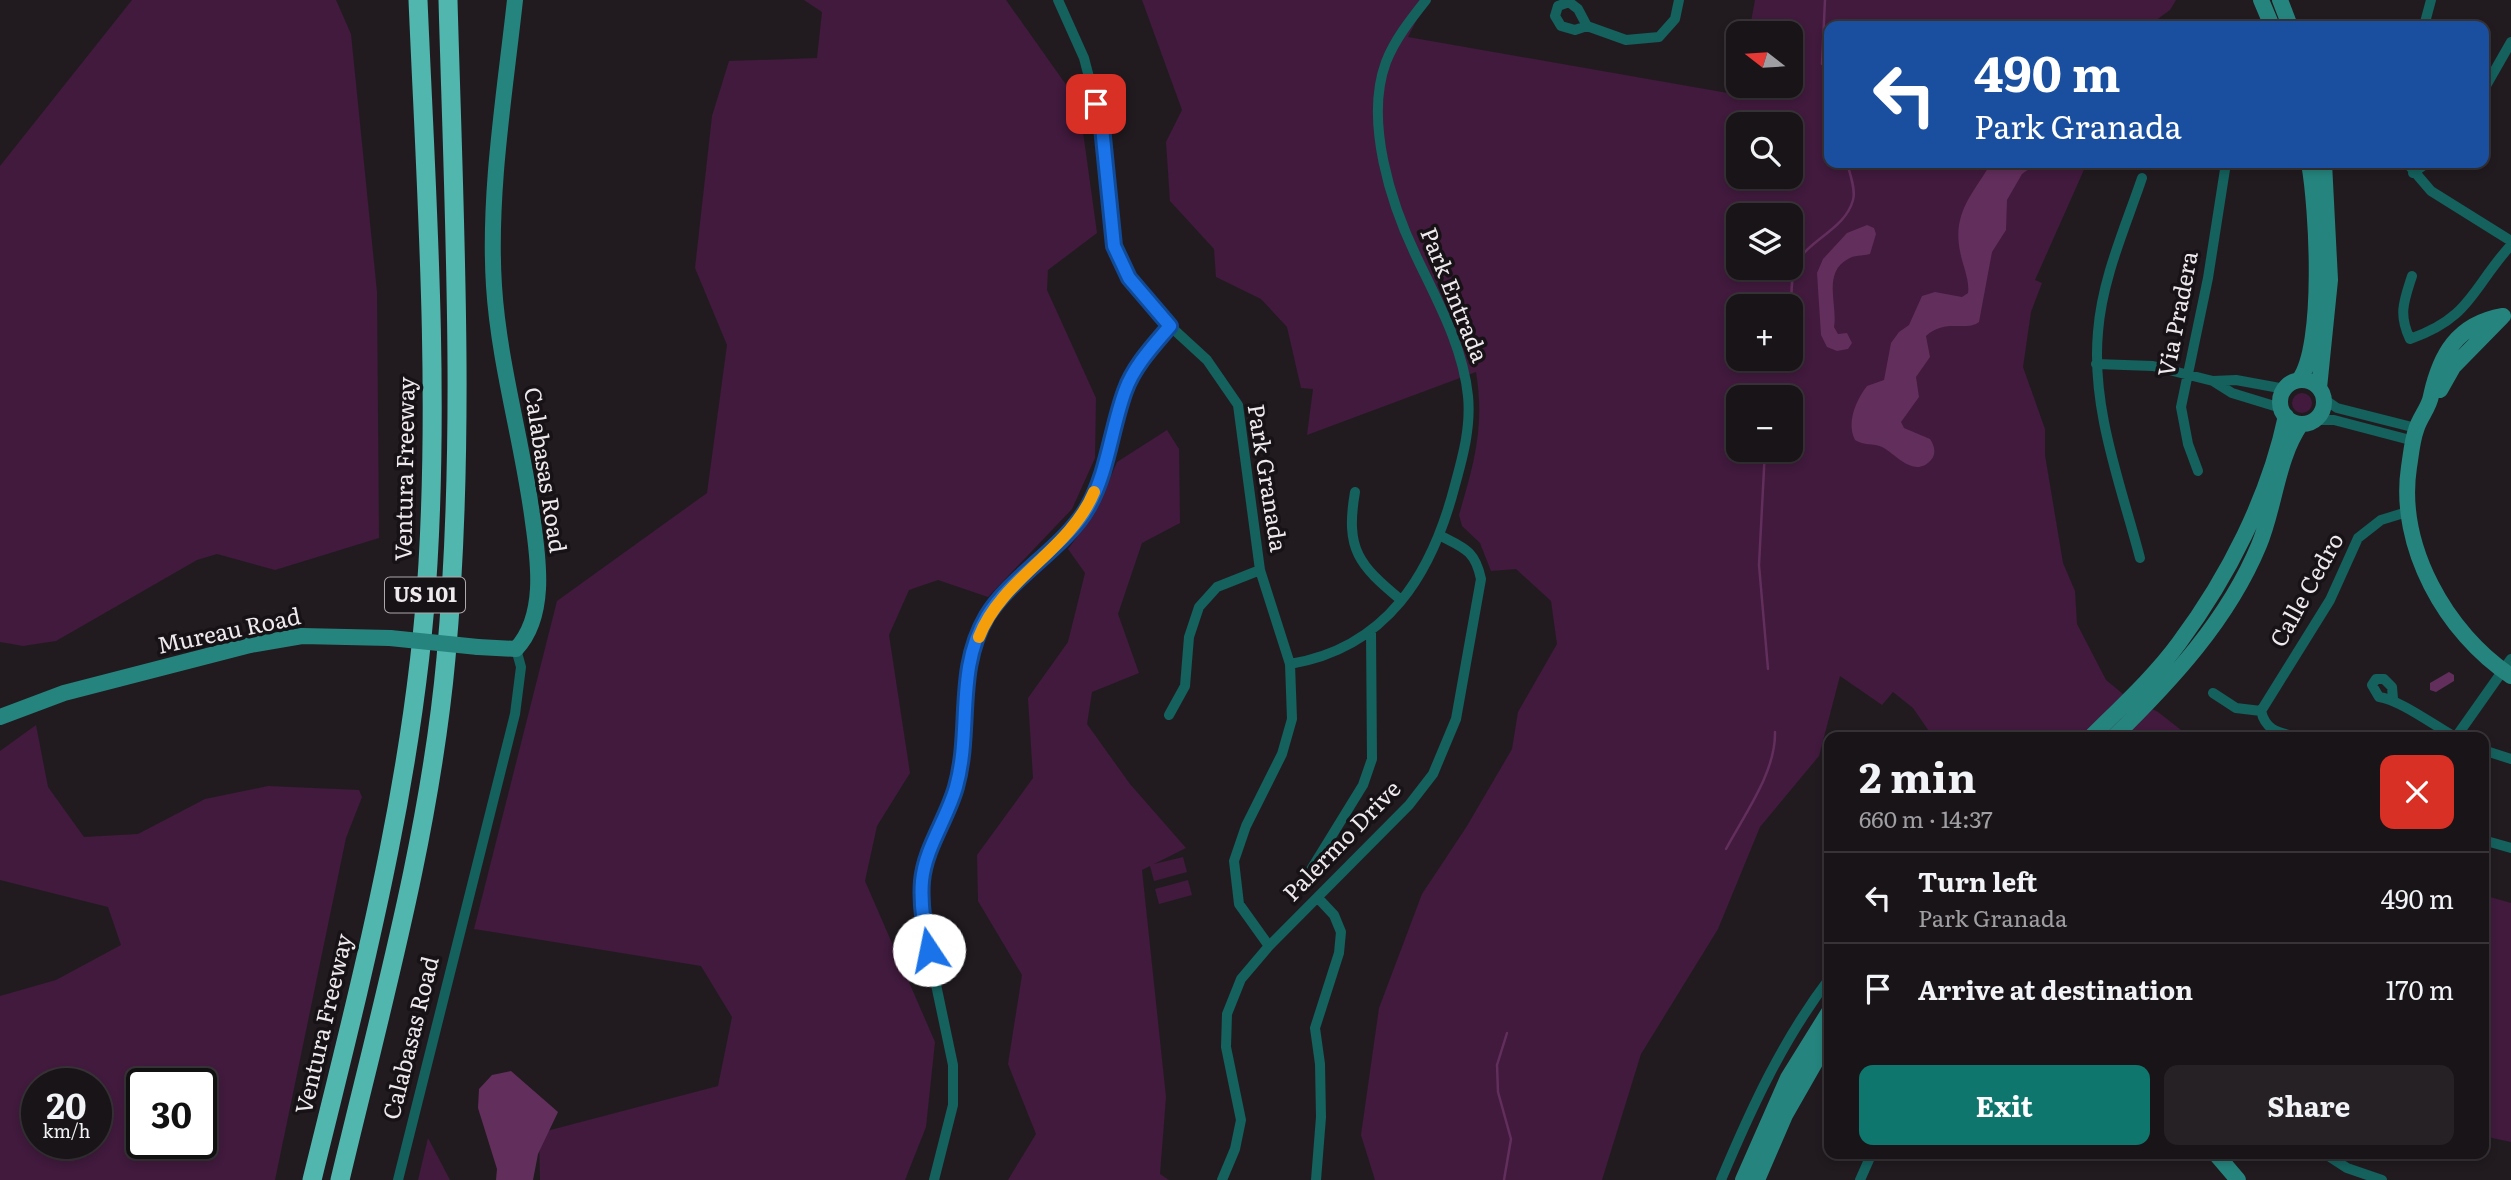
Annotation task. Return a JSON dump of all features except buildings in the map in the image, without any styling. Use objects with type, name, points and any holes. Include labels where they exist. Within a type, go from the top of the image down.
[{"type":"highway","name":"Ventura Freeway","points":[[312,1180],[398,804],[428,564],[432,396],[418,0]]},
{"type":"highway","name":"US 101","points":[[340,1180],[412,868],[434,752],[446,661],[455,546],[458,408],[448,0]]},
{"type":"street","name":"Calabasas Road","points":[[398,1180],[515,714],[521,667],[516,649],[533,626],[537,568],[528,488],[496,310],[492,242],[515,0]]},
{"type":"street","name":"Park Granada","points":[[1058,0],[1084,58],[1102,127],[1114,246],[1129,278],[1170,326],[1207,360],[1238,405],[1260,570],[1290,664],[1292,719],[1282,754],[1246,827],[1234,860],[1239,904],[1269,946]]},
{"type":"street","name":"Park Entrada","points":[[1290,664],[1333,653],[1371,631],[1418,579],[1448,511],[1468,432],[1468,396],[1457,349],[1394,203],[1381,151],[1380,121],[1386,63],[1405,28],[1426,0]]},
{"type":"street","points":[[1587,26],[1626,40],[1659,37],[1675,19],[1679,0]]},
{"type":"street","points":[[2262,0],[2270,21]]},
{"type":"street","points":[[2280,0],[2288,21]]},
{"type":"street","points":[[2425,21],[2431,0]]},
{"type":"street","points":[[2489,80],[2511,42]]},
{"type":"street","name":"Via Pradera","points":[[2198,471],[2181,417],[2225,168]]},
{"type":"street","points":[[2119,732],[2179,670],[2234,593],[2263,535],[2296,417],[2292,385],[2309,362],[2316,282],[2309,168]]},
{"type":"street","points":[[2296,417],[2322,411],[2330,280],[2324,168]]},
{"type":"street","points":[[2410,168],[2431,191],[2511,243],[2492,265],[2466,306],[2451,321],[2410,339],[2402,323],[2403,304],[2412,276]]},
{"type":"street","points":[[2140,558],[2102,412],[2096,364],[2104,293],[2142,178]]},
{"type":"street","points":[[2460,732],[2508,668],[2478,650],[2455,624],[2433,588],[2407,512],[2409,468],[2415,435],[2431,399],[2440,391],[2453,367],[2507,313]]},
{"type":"street","points":[[934,1180],[953,1105],[953,1065],[923,923],[922,880],[939,825],[956,789],[964,751],[964,685],[987,616],[1012,585],[1037,564],[1087,509],[1104,467],[1125,390],[1137,366],[1170,326]]},
{"type":"street","points":[[2096,364],[2153,366],[2213,382],[2296,417],[2334,420],[2415,435]]},
{"type":"street","points":[[2213,382],[2224,379],[2292,385],[2321,393],[2337,408],[2415,435]]},
{"type":"street","points":[[2248,397],[2246,389],[2251,382]]},
{"type":"street","points":[[2096,732],[2179,644],[2222,576],[2296,417]]},
{"type":"street","points":[[1355,492],[1352,513],[1356,555],[1368,573],[1401,600]]},
{"type":"street","name":"Calle Cedro","points":[[2261,711],[2330,600],[2358,538],[2381,520],[2407,512]]},
{"type":"street","name":"Palermo Drive","points":[[1222,1180],[1235,1149],[1241,1120],[1226,1047],[1227,1014],[1241,979],[1269,946],[1409,805],[1433,774],[1456,719],[1480,579],[1477,561],[1467,550],[1439,535]]},
{"type":"street","points":[[1169,715],[1185,686],[1189,637],[1199,607],[1217,587],[1260,570]]},
{"type":"street","points":[[1307,876],[1363,785],[1372,759],[1371,631]]},
{"type":"street","name":"Mureau Road","points":[[0,717],[64,693],[250,645],[320,635],[516,649]]},
{"type":"street","points":[[2213,693],[2236,708],[2261,711],[2264,723],[2279,732]]},
{"type":"street","points":[[2393,699],[2403,708],[2447,732]]},
{"type":"street","points":[[2489,752],[2511,760]]},
{"type":"street","points":[[2489,841],[2511,848]]},
{"type":"street","points":[[1316,1180],[1321,1103],[1320,1064],[1315,1028],[1339,953],[1341,932],[1334,915],[1318,898]]},
{"type":"street","points":[[1721,1180],[1753,1103],[1772,1067],[1824,987]]},
{"type":"street","points":[[1743,1180],[1788,1078],[1824,1020]]},
{"type":"street","points":[[1757,1180],[1785,1115],[1824,1047]]},
{"type":"street","points":[[1860,1180],[1869,1159]]},
{"type":"street","points":[[2219,1159],[2238,1180]]},
{"type":"street","points":[[2333,1159],[2347,1168],[2382,1180]]},
{"type":"shaded area","points":[[132,0],[336,0],[351,34],[377,292],[379,538],[275,570],[217,554],[197,560],[56,641],[23,646],[0,642],[0,166]]},
{"type":"shaded area","points":[[804,0],[1006,0],[1079,103],[1097,233],[1048,270],[1047,290],[1096,398],[1095,458],[1072,509],[988,597],[938,580],[909,590],[889,635],[910,773],[877,826],[865,881],[935,1042],[926,1127],[905,1180],[540,1180],[539,1133],[718,1086],[732,1017],[701,966],[474,929],[557,601],[707,493],[727,345],[695,268],[712,116],[729,61],[817,58],[822,12]]},
{"type":"shaded area","points":[[1142,0],[1427,0],[1408,37],[1726,93],[1726,98],[1803,98],[1803,21],[1751,21],[1755,0],[2176,0],[2170,10],[2155,21],[1824,21],[1824,168],[2085,168],[2035,280],[2042,283],[2031,312],[2023,367],[2045,429],[2045,455],[2063,563],[2075,591],[2077,624],[2106,680],[2123,694],[2158,712],[2184,732],[1930,732],[1913,708],[1893,692],[1882,705],[1840,676],[1819,756],[1760,827],[1718,929],[1641,1054],[1602,1180],[1375,1180],[1361,1135],[1379,1008],[1422,894],[1467,826],[1512,749],[1518,712],[1557,644],[1551,601],[1516,569],[1491,571],[1480,543],[1462,526],[1459,515],[1479,428],[1476,372],[1307,435],[1313,389],[1301,388],[1287,327],[1261,299],[1216,277],[1214,249],[1170,201],[1166,142],[1182,110]]},
{"type":"shaded area","points":[[1988,168],[2030,168],[2022,174],[2007,200],[2006,230],[1992,252],[1979,322],[1968,326],[1940,328],[1926,336],[1930,357],[1916,377],[1919,397],[1901,422],[1904,428],[1930,439],[1934,452],[1925,465],[1912,466],[1882,447],[1855,440],[1852,419],[1859,398],[1867,386],[1884,380],[1891,343],[1899,332],[1909,325],[1922,296],[1935,292],[1962,297],[1968,293],[1958,237],[1966,204]]},
{"type":"shaded area","points":[[1867,225],[1874,228],[1876,234],[1870,254],[1848,259],[1835,272],[1834,327],[1838,334],[1847,333],[1852,343],[1848,349],[1837,351],[1827,347],[1821,335],[1817,273],[1823,259],[1847,233]]},
{"type":"shaded area","points":[[2302,393],[2309,396],[2312,403],[2309,410],[2302,413],[2295,410],[2292,403],[2295,396]]},
{"type":"shaded area","points":[[1167,430],[1179,449],[1180,523],[1142,543],[1118,614],[1139,673],[1092,692],[1087,724],[1130,784],[1186,848],[1154,864],[1183,857],[1187,872],[1154,881],[1150,866],[1142,870],[1166,1097],[1160,1174],[1169,1180],[1008,1180],[1036,1134],[1008,1064],[1022,975],[978,901],[977,855],[1033,778],[1028,698],[1068,642],[1085,573],[1068,549],[1095,513],[1117,462]]},
{"type":"shaded area","points":[[2449,672],[2454,675],[2454,681],[2436,692],[2430,690],[2430,683]]},
{"type":"shaded area","points":[[36,725],[48,787],[84,837],[138,834],[205,799],[268,786],[359,790],[362,797],[346,838],[275,1180],[0,1180],[0,996],[56,980],[121,945],[108,907],[0,880],[0,751]]},
{"type":"shaded area","points":[[1188,880],[1192,895],[1159,904],[1155,889]]},
{"type":"shaded area","points":[[2489,897],[2511,903],[2511,1142],[2489,1137]]},
{"type":"shaded area","points":[[511,1071],[558,1112],[538,1154],[533,1180],[496,1180],[497,1169],[478,1108],[479,1089],[492,1075]]},
{"type":"shaded area","points":[[428,1138],[450,1180],[418,1180]]},
{"type":"waterway","points":[[1824,21],[1825,0]]},
{"type":"waterway","points":[[1822,64],[1824,21]]},
{"type":"waterway","points":[[1792,294],[1796,265],[1802,256],[1835,227],[1849,210],[1854,196],[1848,168]]},
{"type":"waterway","points":[[1764,462],[1759,565],[1768,669]]},
{"type":"waterway","points":[[1726,849],[1765,778],[1774,747],[1775,732]]},
{"type":"waterway","points":[[1504,1180],[1511,1139],[1498,1092],[1497,1065],[1507,1033]]},
{"type":"slow traffic","points":[[979,637],[987,616],[1012,585],[1037,564],[1087,509],[1094,492]]},
{"type":"route","points":[[929,950],[923,923],[922,880],[939,825],[956,789],[964,751],[964,685],[975,645],[987,616],[1012,585],[1037,564],[1087,509],[1104,467],[1125,390],[1137,366],[1170,326],[1129,278],[1114,246],[1102,127],[1096,104]]}]
